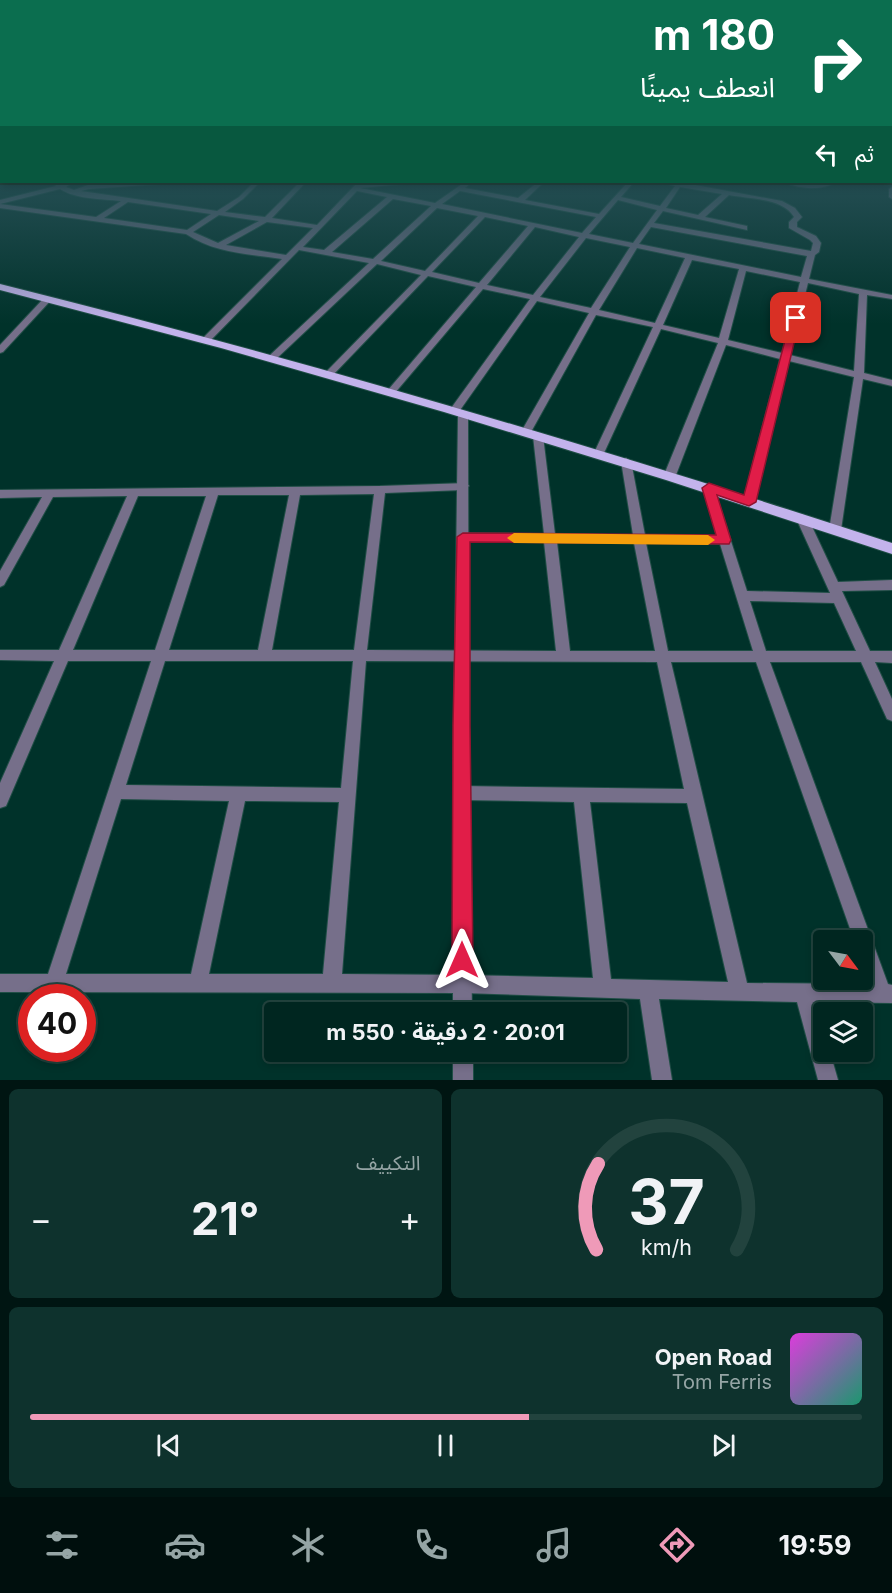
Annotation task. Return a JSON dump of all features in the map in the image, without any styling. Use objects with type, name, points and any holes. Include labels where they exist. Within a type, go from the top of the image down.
[{"type":"main road","points":[[0,287],[272,358],[600,453],[892,549]]},
{"type":"street","points":[[128,223],[188,232],[199,240],[289,258]]},
{"type":"street","points":[[188,232],[202,223]]},
{"type":"street","points":[[220,245],[259,223]]},
{"type":"street","points":[[296,223],[319,227]]},
{"type":"street","points":[[206,340],[322,223]]},
{"type":"street","points":[[327,252],[361,223]]},
{"type":"street","points":[[272,358],[417,223]]},
{"type":"street","points":[[329,374],[475,223]]},
{"type":"street","points":[[526,223],[892,297]]},
{"type":"street","points":[[463,1002],[461,657],[463,486],[459,412],[534,298],[593,223]]},
{"type":"street","points":[[727,239],[744,229],[744,227],[730,223]]},
{"type":"street","points":[[749,502],[811,254],[815,252],[816,243],[813,238],[793,228],[793,223]]},
{"type":"street","points":[[391,392],[534,225]]},
{"type":"street","points":[[564,657],[550,539],[532,434],[594,311],[636,244],[651,225],[811,254]]},
{"type":"street","points":[[298,248],[376,262],[594,311],[892,383]]},
{"type":"street","points":[[600,453],[690,256]]},
{"type":"street","points":[[670,475],[723,341],[743,267]]},
{"type":"street","points":[[835,530],[859,375],[863,292]]},
{"type":"street","points":[[0,350],[48,299]]},
{"type":"street","points":[[626,461],[638,539],[662,656],[740,992]]},
{"type":"street","points":[[0,494],[380,490],[463,486]]},
{"type":"street","points":[[0,983],[463,984],[804,994],[887,994],[761,656],[709,488]]},
{"type":"street","points":[[332,983],[360,655],[380,490]]},
{"type":"street","points":[[264,655],[296,491]]},
{"type":"street","points":[[54,983],[213,492]]},
{"type":"street","points":[[0,582],[51,493]]},
{"type":"street","points":[[1,794],[134,493]]},
{"type":"street","points":[[802,518],[892,715]]},
{"type":"street","points":[[463,537],[724,540]]},
{"type":"street","points":[[742,596],[836,592],[892,585]]},
{"type":"street","points":[[0,655],[892,657]]},
{"type":"street","points":[[117,792],[348,795]]},
{"type":"street","points":[[461,793],[694,796]]},
{"type":"street","points":[[198,984],[238,794]]},
{"type":"street","points":[[581,796],[603,988]]},
{"type":"street","points":[[648,989],[662,1080]]},
{"type":"street","points":[[804,994],[828,1080]]},
{"type":"street","points":[[463,1062],[463,1080]]},
{"type":"slow traffic","points":[[514,538],[708,540]]},
{"type":"route","points":[[462,960],[463,537],[724,540],[709,488],[749,502],[796,318]]}]
